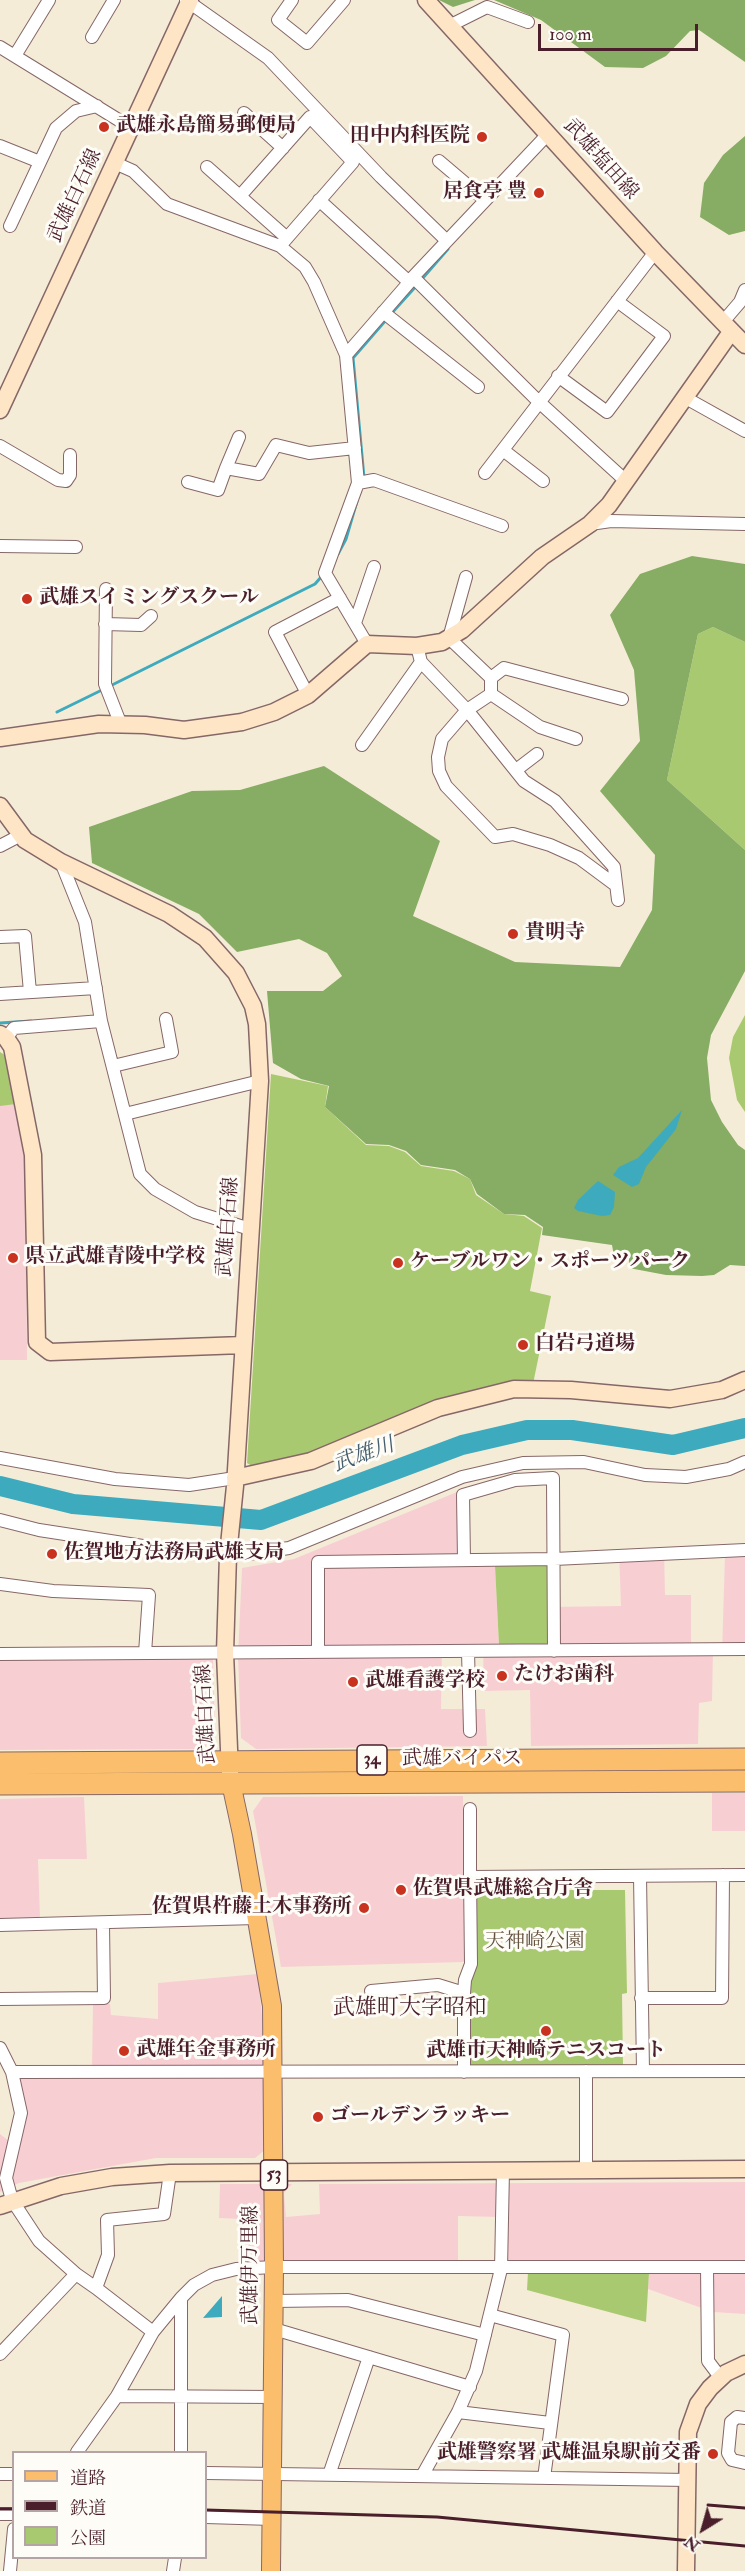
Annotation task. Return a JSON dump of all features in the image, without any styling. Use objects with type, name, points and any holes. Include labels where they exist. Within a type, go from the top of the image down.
[{"type":"highway","name":"武雄バイパス","points":[[0,1763],[745,1759]]},
{"type":"highway","name":"武雄バイパス","points":[[0,1784],[745,1781]]},
{"type":"main road","name":"武雄伊万里線","points":[[231,1783],[272,2006],[274,2397],[271,2571]]},
{"type":"street","points":[[16,54],[49,0]]},
{"type":"street","points":[[92,37],[114,0]]},
{"type":"street","points":[[292,0],[278,20],[307,43],[344,0]]},
{"type":"street","name":"武雄塩田線","points":[[426,0],[655,252],[745,345]]},
{"type":"street","points":[[188,1],[268,58],[381,177],[447,241]]},
{"type":"street","name":"武雄白石線","points":[[0,410],[188,1]]},
{"type":"street","points":[[449,26],[487,7],[528,22]]},
{"type":"street","points":[[0,47],[16,54],[130,127]]},
{"type":"street","points":[[10,226],[56,128],[76,111],[97,106]]},
{"type":"street","points":[[244,113],[283,148]]},
{"type":"street","points":[[240,196],[310,117],[352,162],[283,242]]},
{"type":"street","points":[[346,355],[411,279],[548,134]]},
{"type":"street","points":[[0,146],[40,162]]},
{"type":"street","points":[[439,161],[485,200]]},
{"type":"street","points":[[115,163],[134,171],[167,204],[283,242]]},
{"type":"street","points":[[207,167],[240,196],[310,274],[346,355],[358,483],[326,573],[340,598],[367,644],[419,654],[524,781],[555,801],[614,867],[614,884],[618,900]]},
{"type":"street","points":[[320,200],[411,279],[538,401],[627,482]]},
{"type":"street","points":[[485,473],[538,401],[655,252]]},
{"type":"street","points":[[362,745],[419,654],[462,630],[542,557],[590,524],[609,505],[684,397],[727,327],[745,290]]},
{"type":"street","points":[[558,376],[607,412],[664,336],[617,300]]},
{"type":"street","points":[[383,313],[478,387]]},
{"type":"street","points":[[684,397],[745,431]]},
{"type":"street","points":[[188,482],[218,490],[239,437]]},
{"type":"street","points":[[226,468],[259,474],[276,445],[309,453],[355,448]]},
{"type":"street","points":[[0,446],[58,480],[66,481],[70,475],[70,455]]},
{"type":"street","points":[[502,450],[543,481]]},
{"type":"street","points":[[358,483],[374,480],[502,526]]},
{"type":"street","points":[[590,524],[611,521],[745,524]]},
{"type":"street","points":[[0,546],[76,547]]},
{"type":"street","points":[[355,623],[374,567]]},
{"type":"street","points":[[450,638],[466,578]]},
{"type":"street","points":[[106,589],[105,688],[121,725]]},
{"type":"street","points":[[308,695],[275,632],[340,598]]},
{"type":"street","points":[[105,624],[141,625],[151,616]]},
{"type":"street","points":[[450,638],[491,678],[491,694]]},
{"type":"street","points":[[0,738],[99,724],[184,729],[242,722],[274,711],[308,695],[367,644]]},
{"type":"street","points":[[491,678],[504,668],[622,699]]},
{"type":"street","points":[[491,694],[467,710],[442,739],[438,757],[439,771],[446,786],[495,837],[513,834],[550,845],[579,858],[614,884]]},
{"type":"street","points":[[491,694],[540,727],[576,739]]},
{"type":"street","points":[[516,770],[537,753]]},
{"type":"street","name":"武雄白石線","points":[[0,806],[21,836],[62,862],[194,929],[216,947],[236,973],[253,1006],[260,1041],[260,1081],[235,1482],[228,1554],[225,1653],[231,1783]]},
{"type":"street","points":[[0,846],[21,836]]},
{"type":"street","points":[[62,862],[85,922],[101,1021],[140,1174],[155,1189],[195,1212],[250,1229]]},
{"type":"street","points":[[0,937],[25,936],[30,992]]},
{"type":"street","points":[[0,994],[96,988]]},
{"type":"street","points":[[113,1066],[172,1052],[166,1019]]},
{"type":"street","points":[[101,1021],[14,1028],[3,1036],[12,1047],[33,1155],[37,1342],[50,1353],[243,1345]]},
{"type":"street","points":[[125,1114],[260,1081]]},
{"type":"street","points":[[0,1458],[74,1473],[125,1480],[189,1485],[235,1482],[312,1461],[438,1408],[514,1389],[571,1389],[670,1399],[712,1393],[745,1380]]},
{"type":"street","points":[[0,1520],[39,1530],[175,1551],[228,1554],[289,1548],[462,1477],[523,1463],[584,1462],[645,1474],[686,1477],[729,1469],[745,1462]]},
{"type":"street","points":[[464,1560],[462,1495],[515,1480],[553,1478],[554,1651]]},
{"type":"street","points":[[318,1650],[318,1562],[554,1559],[745,1550]]},
{"type":"street","points":[[0,1584],[53,1591],[149,1595],[145,1653]]},
{"type":"street","points":[[0,1654],[225,1653],[318,1650],[745,1649]]},
{"type":"street","points":[[468,1651],[470,1731]]},
{"type":"street","points":[[464,2072],[464,1994],[465,1980],[471,1964],[470,1809]]},
{"type":"street","points":[[641,1998],[722,1998],[723,1875]]},
{"type":"street","points":[[470,1877],[745,1875]]},
{"type":"street","points":[[640,1876],[642,2071]]},
{"type":"street","points":[[0,1925],[103,1924],[256,1918]]},
{"type":"street","points":[[0,1999],[104,1998],[103,1924]]},
{"type":"street","points":[[371,1991],[438,1985],[464,1994]]},
{"type":"street","points":[[0,2049],[12,2072],[21,2113],[6,2178],[6,2203],[39,2241],[76,2274],[153,2332]]},
{"type":"street","points":[[12,2072],[745,2070]]},
{"type":"street","points":[[586,2071],[586,2170]]},
{"type":"street","points":[[0,2142],[11,2152]]},
{"type":"street","points":[[6,2203],[61,2186],[111,2177],[170,2173],[745,2169]]},
{"type":"street","points":[[422,2476],[470,2387],[485,2335],[501,2268],[503,2170]]},
{"type":"street","points":[[96,2288],[108,2255],[107,2220],[164,2214],[170,2173]]},
{"type":"street","points":[[78,2451],[117,2396],[153,2332],[194,2285],[212,2275],[236,2269],[274,2267],[745,2267]]},
{"type":"street","points":[[707,2267],[708,2361],[720,2377]]},
{"type":"street","points":[[0,2354],[76,2274]]},
{"type":"street","points":[[181,2298],[182,2451]]},
{"type":"street","points":[[274,2301],[348,2300],[485,2335]]},
{"type":"street","points":[[490,2315],[562,2335],[544,2478]]},
{"type":"street","points":[[274,2329],[470,2387]]},
{"type":"street","points":[[329,2475],[369,2357]]},
{"type":"street","points":[[686,2571],[689,2480],[687,2456],[691,2423],[698,2404],[720,2377],[745,2364]]},
{"type":"street","points":[[117,2396],[274,2397]]},
{"type":"street","points":[[458,2412],[550,2423]]},
{"type":"street","points":[[745,2418],[737,2417],[730,2422],[728,2453],[732,2460],[745,2463]]},
{"type":"street","points":[[207,2473],[689,2480]]},
{"type":"street","points":[[207,2517],[272,2519]]},
{"type":"street","points":[[10,2571],[12,2550]]},
{"type":"shaded area","name":"県立武雄青陵中学校","points":[[0,1052],[6,1056],[26,1156],[27,1360],[0,1360]]},
{"type":"shaded area","points":[[457,1492],[460,1565],[495,1566],[499,1645],[548,1645],[548,1607],[621,1606],[619,1551],[664,1548],[665,1595],[691,1595],[691,1651],[713,1651],[712,1701],[699,1703],[698,1744],[531,1746],[530,1690],[484,1691],[483,1645],[442,1644],[441,1709],[485,1709],[487,1746],[256,1749],[241,1738],[238,1656],[242,1568],[294,1559]]},
{"type":"shaded area","points":[[745,1554],[745,1654],[722,1654],[725,1555]]},
{"type":"shaded area","points":[[213,1658],[215,1738],[202,1749],[0,1750],[0,1659]]},
{"type":"shaded area","points":[[712,1793],[745,1793],[745,1831],[712,1831]]},
{"type":"shaded area","points":[[463,1796],[464,1962],[281,1967],[253,1811],[263,1797]]},
{"type":"shaded area","points":[[84,1797],[87,1859],[38,1859],[40,1918],[0,1920],[0,1799]]},
{"type":"shaded area","points":[[258,1974],[262,2017],[265,2150],[255,2158],[156,2158],[19,2183],[0,2192],[0,2134],[9,2141],[18,2114],[16,2068],[92,2069],[93,2004],[110,2004],[111,2015],[158,2019],[158,1983]]},
{"type":"shaded area","points":[[745,2182],[745,2314],[713,2312],[648,2289],[649,2273],[497,2271],[498,2217],[458,2216],[458,2261],[243,2264],[246,2237],[241,2219],[219,2218],[220,2184],[292,2184],[284,2193],[286,2217],[320,2214],[319,2184]]},
{"type":"green space","points":[[439,0],[475,0],[453,7]]},
{"type":"green space","points":[[494,0],[745,0],[745,62],[699,30],[690,31],[666,56],[643,68],[605,67],[541,20]]},
{"type":"green space","points":[[745,136],[745,231],[729,235],[700,217],[704,183],[723,155]]},
{"type":"green space","points":[[692,556],[745,564],[745,642],[713,627],[698,634],[667,780],[745,850],[745,971],[711,1035],[707,1058],[711,1100],[722,1122],[738,1145],[745,1150],[745,1266],[730,1265],[714,1275],[702,1276],[666,1275],[629,1268],[629,1259],[614,1256],[612,1245],[542,1235],[543,1227],[525,1215],[504,1214],[477,1194],[470,1179],[455,1170],[421,1165],[406,1151],[389,1145],[366,1144],[325,1107],[329,1086],[301,1079],[273,1063],[267,991],[323,991],[342,976],[327,953],[299,939],[237,952],[199,914],[92,863],[89,827],[192,791],[240,790],[324,766],[440,841],[413,916],[515,962],[620,967],[652,910],[655,855],[600,791],[640,741],[634,670],[610,615],[640,574]]},
{"type":"green space","points":[[713,627],[745,642],[745,850],[667,780],[698,634]]},
{"type":"green space","points":[[745,1015],[745,1112],[737,1100],[729,1058],[733,1037]]},
{"type":"green space","points":[[0,1052],[6,1056],[16,1104],[0,1106]]},
{"type":"green space","name":"ケーブルワン・スポーツパーク","points":[[271,1074],[328,1086],[325,1107],[366,1145],[389,1146],[405,1152],[421,1166],[454,1171],[470,1179],[476,1195],[504,1214],[524,1216],[542,1228],[530,1291],[551,1296],[533,1384],[311,1454],[253,1467],[247,1463]]},
{"type":"green space","points":[[495,1566],[547,1566],[548,1645],[499,1645]]},
{"type":"green space","name":"天神崎公園","points":[[477,1890],[625,1890],[627,1993],[622,1994],[623,2065],[469,2067],[468,1984],[477,1961]]},
{"type":"green space","points":[[528,2272],[649,2273],[646,2322],[527,2290]]},
{"type":"water","points":[[682,1110],[676,1129],[646,1167],[639,1184],[632,1187],[613,1175],[619,1167],[638,1158]]},
{"type":"water","points":[[598,1181],[615,1192],[614,1207],[610,1215],[602,1216],[574,1208],[578,1200]]},
{"type":"water","points":[[222,2296],[222,2317],[203,2318]]},
{"type":"waterway","points":[[422,279],[448,249],[445,246]]},
{"type":"waterway","points":[[390,315],[418,284]]},
{"type":"waterway","points":[[364,478],[353,358],[386,320]]},
{"type":"waterway","points":[[338,554],[346,539],[357,501]]},
{"type":"waterway","points":[[110,686],[315,584],[322,576]]},
{"type":"waterway","points":[[57,712],[104,689]]},
{"type":"waterway","points":[[0,1023],[31,1021]]},
{"type":"waterway","name":"武雄川","points":[[0,1486],[73,1504],[261,1520],[462,1445],[527,1430],[572,1430],[673,1445],[745,1428]]},
{"type":"railway","points":[[708,2505],[745,2508]]},
{"type":"railway","points":[[0,2509],[12,2509]]},
{"type":"railway","points":[[207,2510],[437,2517],[745,2546]]},
{"type":"place","name":"武雄永島簡易郵便局","points":[[104,127]]},
{"type":"place","name":"田中内科医院","points":[[482,137]]},
{"type":"place","name":"居食亭 豊","points":[[539,193]]},
{"type":"place","name":"武雄スイミングスクール","points":[[27,599]]},
{"type":"place","name":"貴明寺","points":[[513,934]]},
{"type":"place","name":"県立武雄青陵中学校","points":[[13,1258]]},
{"type":"place","name":"ケーブルワン・スポーツパーク","points":[[398,1263]]},
{"type":"place","name":"白岩弓道場","points":[[523,1345]]},
{"type":"place","name":"佐賀地方法務局武雄支局","points":[[52,1554]]},
{"type":"place","name":"たけお歯科","points":[[502,1676]]},
{"type":"place","name":"武雄看護学校","points":[[353,1682]]},
{"type":"place","name":"佐賀県武雄総合庁舎","points":[[401,1890]]},
{"type":"place","name":"佐賀県杵藤土木事務所","points":[[364,1908]]},
{"type":"place","name":"武雄市天神崎テニスコート","points":[[546,2031]]},
{"type":"place","name":"武雄年金事務所","points":[[124,2051]]},
{"type":"place","name":"ゴールデンラッキー","points":[[318,2117]]},
{"type":"place","name":"武雄警察署 武雄温泉駅前交番","points":[[713,2454]]},
{"type":"district","name":"武雄町大字昭和","points":[[410,2009]]}]
